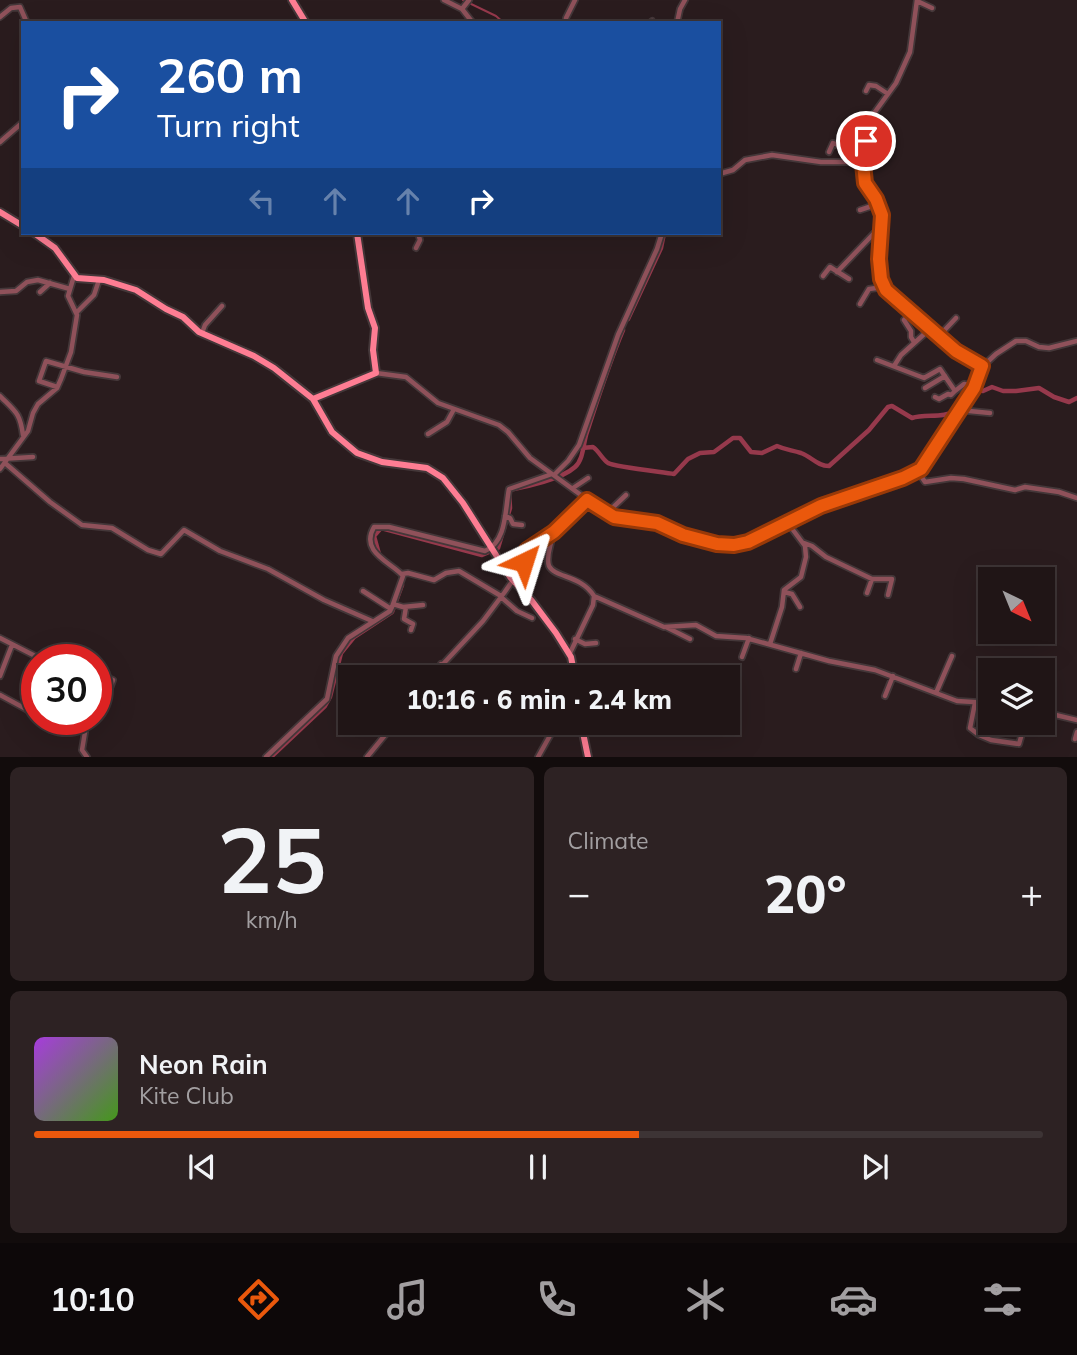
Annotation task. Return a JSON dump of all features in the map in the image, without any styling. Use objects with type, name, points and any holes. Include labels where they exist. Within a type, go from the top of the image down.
[{"type":"main road","points":[[292,0],[305,21]]},
{"type":"main road","points":[[0,212],[21,225]]},
{"type":"main road","points":[[37,235],[55,248],[74,276],[80,279],[99,279],[136,290],[183,317],[202,333],[274,368],[313,399],[332,432],[357,453],[382,463],[427,468],[443,478],[459,497],[513,580],[532,601],[569,654],[572,665]]},
{"type":"main road","points":[[313,399],[376,373],[373,350],[375,328],[368,308],[357,235]]},
{"type":"main road","points":[[583,735],[588,757]]},
{"type":"street","points":[[444,0],[467,4],[472,21]]},
{"type":"street","points":[[566,21],[575,0]]},
{"type":"street","points":[[677,21],[685,0]]},
{"type":"street","points":[[932,8],[917,0],[910,52],[900,77],[868,123],[863,157],[866,184],[881,211],[879,259],[884,287],[956,351],[982,366]]},
{"type":"street","points":[[0,17],[11,8],[20,7],[26,21]]},
{"type":"street","points":[[866,91],[869,85],[873,85],[888,94]]},
{"type":"street","points":[[0,142],[21,124]]},
{"type":"street","points":[[829,152],[833,143],[863,157]]},
{"type":"street","points":[[721,173],[733,170],[745,160],[770,156],[821,162],[852,162],[863,157]]},
{"type":"street","points":[[860,210],[878,204]]},
{"type":"street","points":[[837,272],[881,225]]},
{"type":"street","points":[[416,248],[420,239],[419,235]]},
{"type":"street","points":[[532,618],[517,611],[501,596],[459,571],[446,573],[434,580],[403,573],[384,562],[376,553],[371,534],[377,525],[482,551],[493,550],[507,517],[509,489],[555,475],[569,460],[583,435],[618,335],[661,235]]},
{"type":"street","points":[[823,276],[828,267],[849,279]]},
{"type":"street","points":[[63,300],[68,296],[74,276]]},
{"type":"street","points":[[76,312],[94,295],[99,279]]},
{"type":"street","points":[[0,292],[16,291],[30,281],[51,282],[70,289]]},
{"type":"street","points":[[40,292],[51,282]]},
{"type":"street","points":[[860,304],[869,289],[884,287]]},
{"type":"street","points":[[0,470],[4,460],[28,431],[38,404],[57,387],[71,352],[76,312],[68,296]]},
{"type":"street","points":[[202,333],[204,326],[222,306]]},
{"type":"street","points":[[913,312],[904,320],[914,342]]},
{"type":"street","points":[[939,336],[956,318]]},
{"type":"street","points":[[894,366],[914,342],[931,328]]},
{"type":"street","points":[[376,373],[406,377],[432,399],[453,411],[499,425],[530,458],[606,514],[657,523],[683,535],[728,545],[748,542],[837,500],[921,469],[973,388],[982,366],[1016,341],[1049,348],[1077,341]]},
{"type":"street","points":[[877,360],[923,378],[939,369],[955,391]]},
{"type":"street","points":[[57,387],[39,381],[45,362],[117,377]]},
{"type":"street","points":[[925,388],[945,376]]},
{"type":"street","points":[[935,397],[939,399],[948,394],[950,396],[964,384],[973,388]]},
{"type":"street","points":[[0,396],[20,417],[23,435]]},
{"type":"street","points":[[958,410],[990,413]]},
{"type":"street","points":[[428,435],[447,422],[453,411]]},
{"type":"street","points":[[4,460],[33,457]]},
{"type":"street","points":[[4,460],[50,502],[82,525],[112,528],[148,550],[161,554],[184,530],[220,551],[268,569],[324,600],[373,621]]},
{"type":"street","points":[[910,475],[922,476],[925,482],[956,478],[1015,490],[1025,487],[1059,492],[1077,498]]},
{"type":"street","points":[[573,488],[588,478]]},
{"type":"street","points":[[606,514],[626,495]]},
{"type":"street","points":[[442,664],[482,621],[513,580],[523,566],[527,550],[552,533],[587,500]]},
{"type":"street","points":[[507,517],[513,524],[522,525]]},
{"type":"street","points":[[787,522],[804,543],[828,558],[872,579],[893,579],[888,595]]},
{"type":"street","points":[[552,533],[548,562],[557,574],[576,579],[594,596],[690,639]]},
{"type":"street","points":[[770,644],[786,587],[801,578],[806,557],[804,543]]},
{"type":"street","points":[[266,757],[327,699],[337,653],[351,635],[394,606],[403,573]]},
{"type":"street","points":[[867,593],[872,579]]},
{"type":"street","points":[[363,591],[394,606],[423,606]]},
{"type":"street","points":[[784,592],[792,594],[800,607]]},
{"type":"street","points":[[569,654],[593,605],[594,596]]},
{"type":"street","points":[[406,607],[404,619],[413,624],[411,630]]},
{"type":"street","points":[[664,627],[696,625],[716,636],[749,638],[875,670],[957,701],[975,703],[970,728],[979,736],[1018,744],[1021,735]]},
{"type":"street","points":[[0,638],[21,649]]},
{"type":"street","points":[[742,657],[749,638]]},
{"type":"street","points":[[575,639],[585,644],[596,643]]},
{"type":"street","points":[[0,676],[12,645]]},
{"type":"street","points":[[796,669],[801,653]]},
{"type":"street","points":[[936,693],[952,656]]},
{"type":"street","points":[[885,696],[893,676]]},
{"type":"street","points":[[0,695],[21,706]]},
{"type":"street","points":[[1055,715],[1077,720]]},
{"type":"street","points":[[1075,739],[1077,732]]},
{"type":"street","points":[[84,735],[82,750],[88,757]]},
{"type":"street","points":[[367,757],[385,735]]},
{"type":"street","points":[[538,757],[550,735]]},
{"type":"waterway","points":[[463,0],[502,21]]},
{"type":"waterway","points":[[628,319],[661,248],[664,235]]},
{"type":"waterway","points":[[379,554],[374,536],[381,528],[482,555],[498,548],[510,508],[509,490],[553,479],[578,464],[623,330]]},
{"type":"waterway","points":[[582,448],[593,447],[612,465],[674,474],[688,459],[700,453],[714,452],[733,438],[740,438],[751,452],[762,453],[777,446],[829,466],[869,430],[888,407],[892,406],[912,418],[944,415],[955,410],[970,389],[983,391],[992,387],[1003,391],[1039,388],[1069,402],[1077,398]]},
{"type":"waterway","points":[[271,757],[325,706],[330,697],[341,653],[354,637],[392,612],[402,585]]},
{"type":"route","points":[[524,562],[527,550],[554,532],[587,500],[614,517],[657,523],[683,535],[717,544],[734,545],[754,540],[821,506],[903,478],[921,469],[974,388],[982,366],[956,351],[886,290],[881,279],[879,259],[882,215],[876,199],[865,183],[862,154],[866,141]]}]
